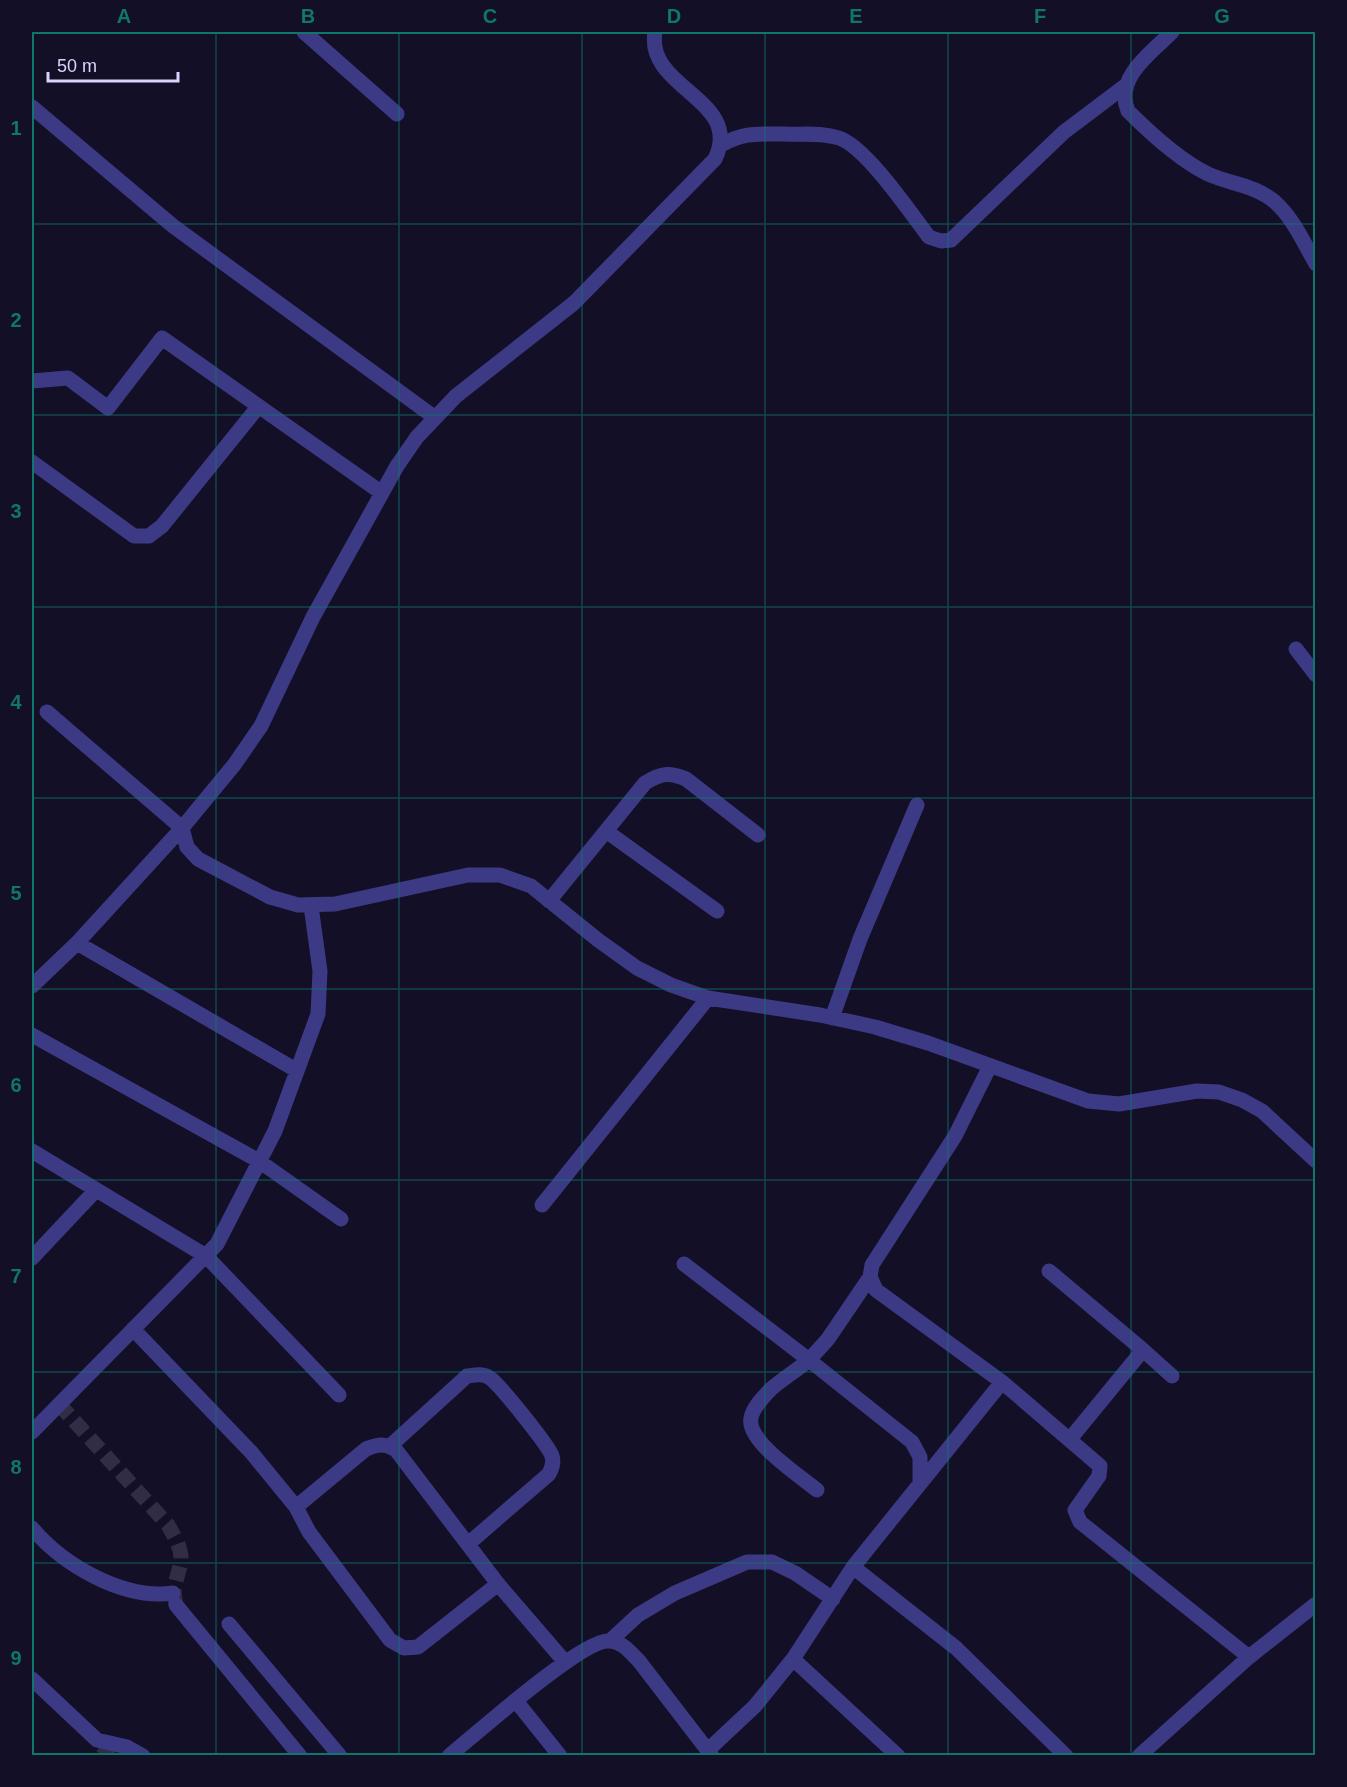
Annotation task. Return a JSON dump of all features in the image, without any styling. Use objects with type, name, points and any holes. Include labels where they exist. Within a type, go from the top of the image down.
[{"type":"street","points":[[304,32],[397,114]]},
{"type":"street","points":[[656,32],[656,49],[661,62],[670,74],[715,118],[721,130],[721,145]]},
{"type":"street","points":[[32,986],[77,943],[182,828],[234,765],[261,726],[313,616],[382,493],[417,437],[434,417],[574,303],[705,171],[721,145],[738,135],[758,133],[822,134],[840,138],[855,146],[868,160],[929,237],[941,241],[951,240],[1064,132],[1125,86],[1134,71],[1172,32]]},
{"type":"street","points":[[1125,86],[1123,99],[1128,111],[1189,163],[1208,174],[1244,185],[1276,204],[1294,225],[1316,264]]},
{"type":"street","points":[[32,107],[173,226],[434,417]]},
{"type":"street","points":[[32,381],[68,378],[108,408],[162,338],[382,493]]},
{"type":"street","points":[[32,462],[134,536],[149,536],[162,526],[258,407]]},
{"type":"street","points":[[1296,649],[1316,675]]},
{"type":"street","points":[[47,712],[182,828],[187,847],[198,859],[216,871],[270,897],[311,906],[468,875],[500,875],[531,886],[637,968],[671,985],[708,998],[832,1018],[907,1037],[1088,1101],[1119,1104],[1197,1091],[1219,1092],[1242,1100],[1262,1111],[1316,1161]]},
{"type":"street","points":[[549,901],[645,783],[660,774],[672,773],[686,779],[758,835]]},
{"type":"street","points":[[832,1018],[860,939],[917,805]]},
{"type":"street","points":[[606,831],[717,911]]},
{"type":"street","points":[[32,1432],[218,1244],[275,1131],[318,1014],[320,971],[311,906]]},
{"type":"street","points":[[77,943],[296,1070]]},
{"type":"street","points":[[542,1205],[708,998]]},
{"type":"street","points":[[32,1035],[259,1161],[341,1219]]},
{"type":"street","points":[[817,1490],[758,1441],[751,1428],[751,1418],[756,1407],[772,1388],[809,1360],[828,1339],[870,1277],[872,1265],[955,1136],[990,1066]]},
{"type":"street","points":[[32,1151],[206,1256],[339,1395]]},
{"type":"street","points":[[32,1258],[96,1190]]},
{"type":"street","points":[[684,1264],[912,1442],[920,1457],[920,1484]]},
{"type":"street","points":[[1049,1271],[1172,1376]]},
{"type":"street","points":[[870,1277],[876,1290],[1002,1382],[1097,1462],[1101,1471],[1078,1503],[1076,1516],[1080,1522],[1249,1657]]},
{"type":"street","points":[[133,1329],[251,1452],[296,1507],[309,1532],[390,1640],[404,1647],[418,1647],[430,1640],[498,1584]]},
{"type":"street","points":[[1071,1438],[1143,1350]]},
{"type":"street","points":[[390,1446],[467,1376],[479,1374],[490,1378],[501,1389],[550,1451],[553,1465],[549,1474],[468,1544]]},
{"type":"street","points":[[449,1755],[565,1662],[597,1641],[611,1640],[625,1647],[639,1661],[710,1753],[755,1706],[793,1659],[853,1567],[1002,1382]]},
{"type":"street","points":[[296,1507],[366,1449],[378,1444],[390,1446],[396,1450],[498,1584],[565,1662]]},
{"type":"street","points":[[32,1528],[46,1545],[81,1571],[149,1594],[174,1599],[300,1755]]},
{"type":"street","points":[[611,1640],[638,1615],[675,1593],[747,1562],[772,1562],[795,1573],[833,1599]]},
{"type":"street","points":[[853,1567],[956,1648],[1066,1755]]},
{"type":"street","points":[[1140,1755],[1249,1657],[1316,1604]]},
{"type":"street","points":[[229,1624],[340,1755]]},
{"type":"street","points":[[793,1659],[898,1755]]},
{"type":"street","points":[[32,1679],[97,1740],[143,1755]]},
{"type":"street","points":[[516,1701],[560,1755]]},
{"type":"tunnel","points":[[59,1404],[168,1525],[181,1556],[175,1587],[176,1604]]},
{"type":"tunnel","points":[[102,1756],[112,1745]]}]
